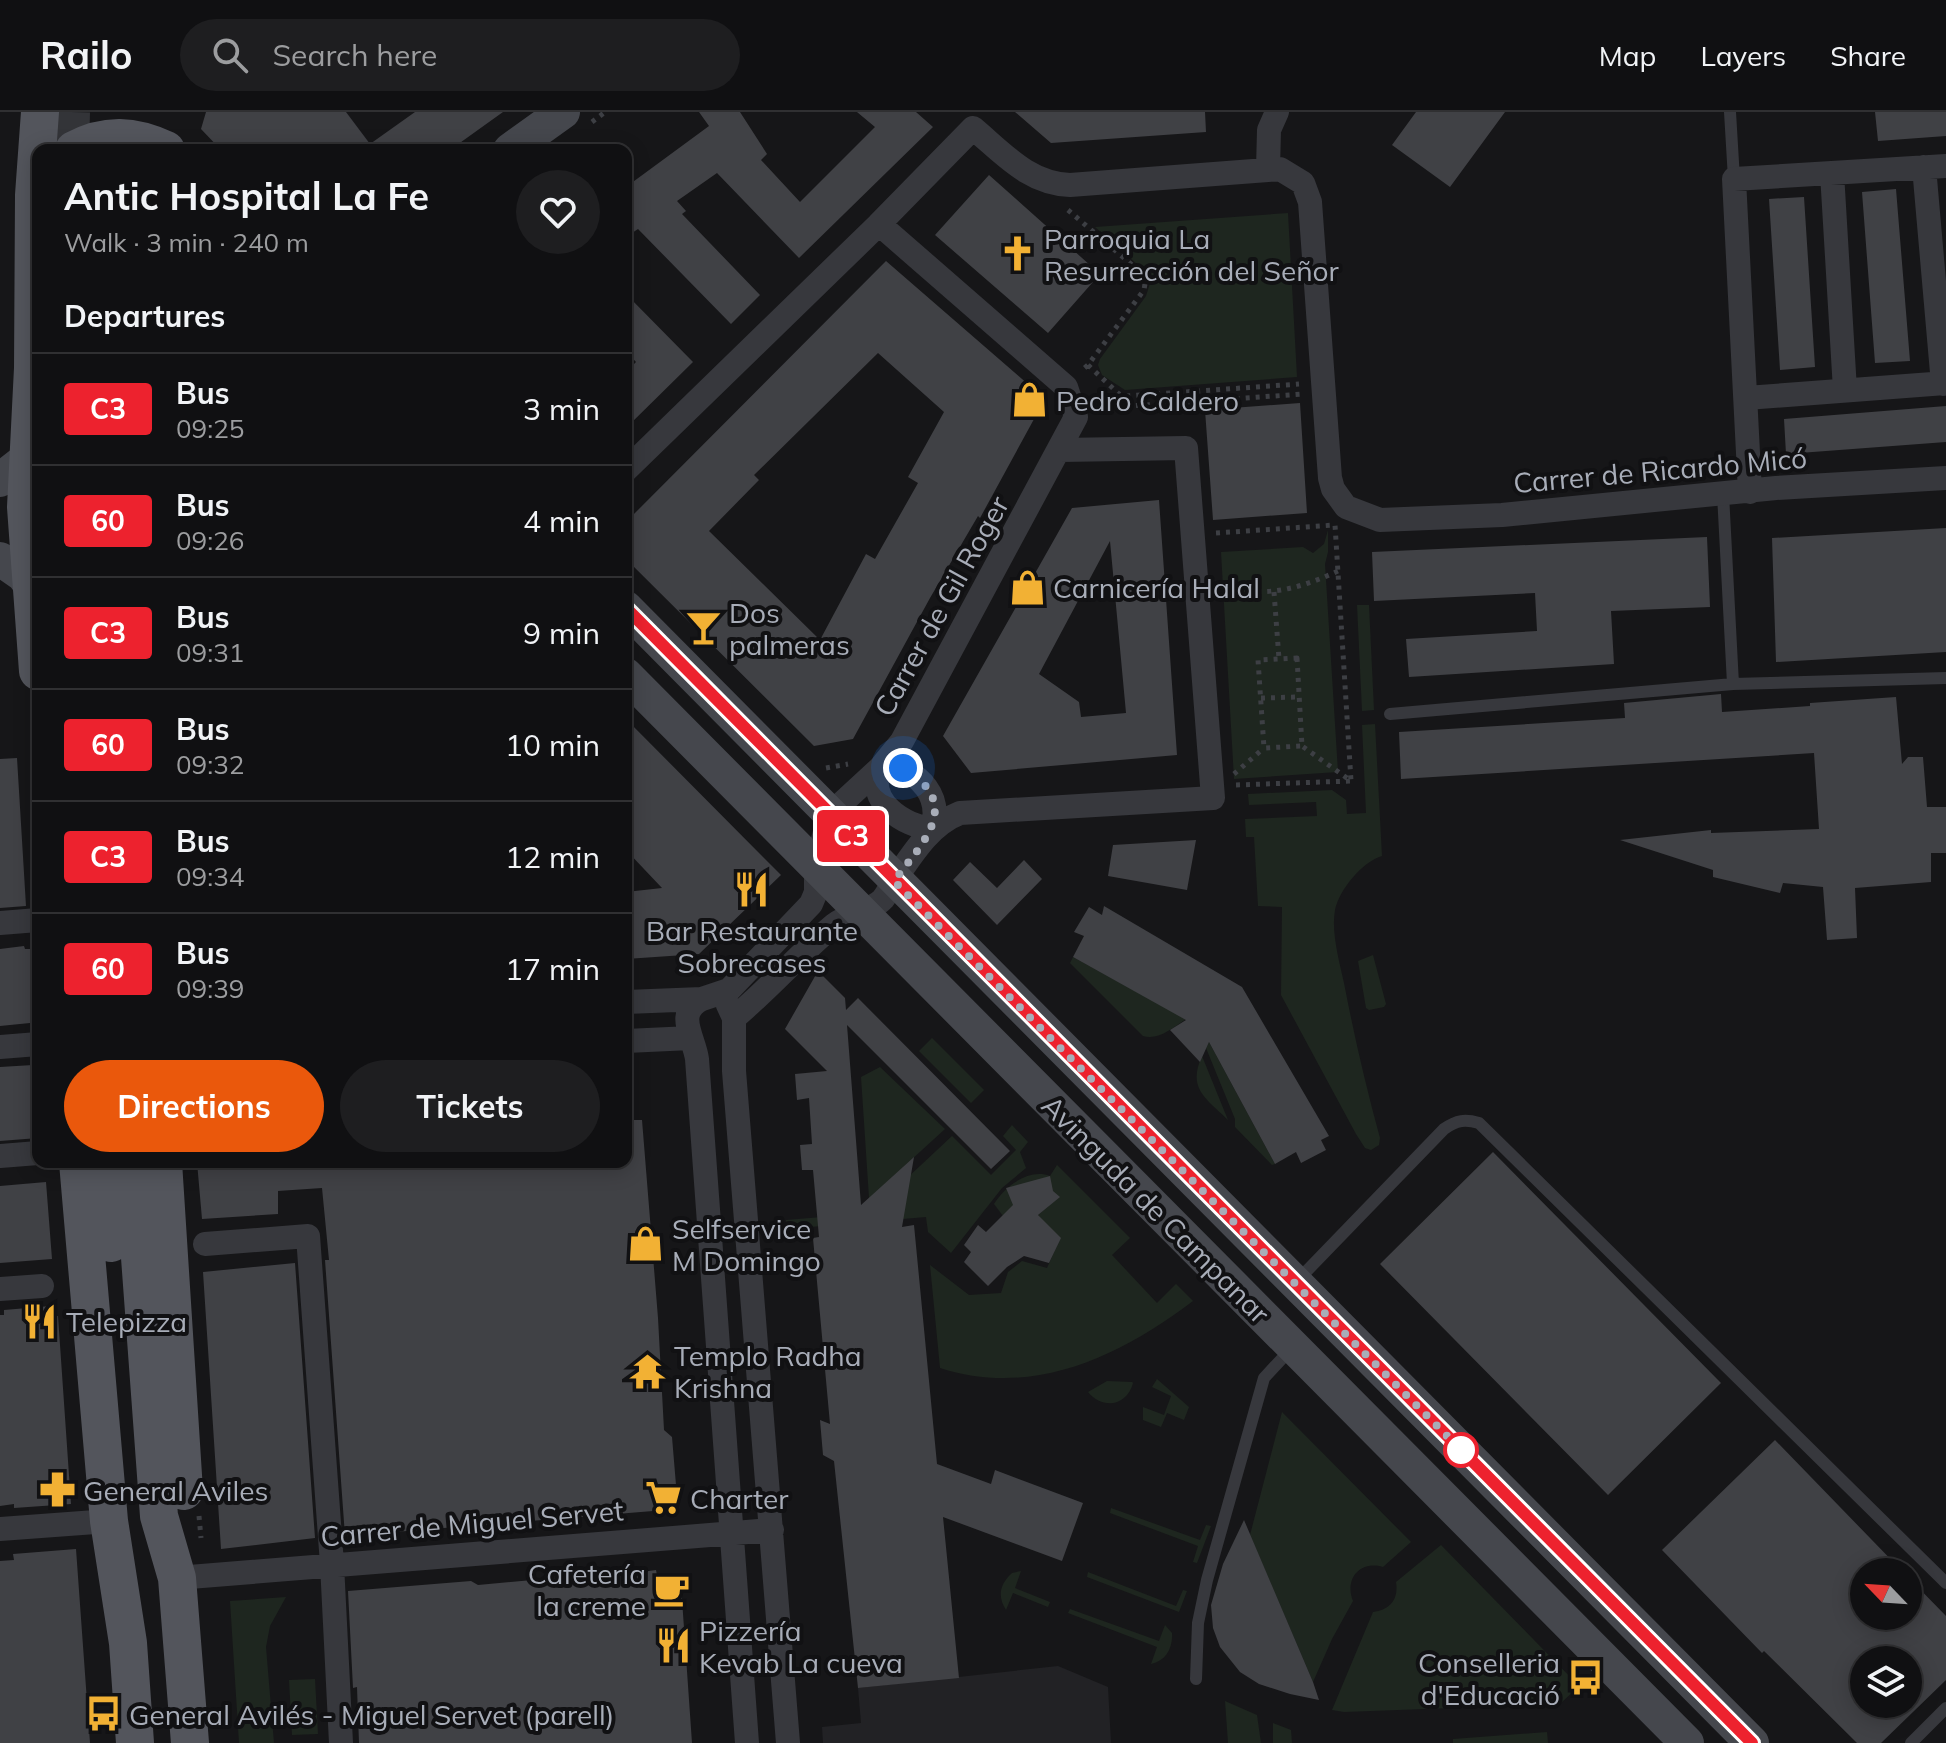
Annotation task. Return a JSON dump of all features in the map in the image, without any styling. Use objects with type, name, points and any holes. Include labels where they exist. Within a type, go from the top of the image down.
[{"type":"main road","points":[[38,144],[40,112]]},
{"type":"main road","points":[[131,112],[161,144]]},
{"type":"main road","points":[[518,144],[563,112]]},
{"type":"main road","points":[[84,144],[118,136],[153,144]]},
{"type":"main road","points":[[32,377],[22,463],[32,587]]},
{"type":"main road","points":[[0,559],[23,575],[32,587]]},
{"type":"main road","name":"Avinguda de Campanar","points":[[632,614],[1752,1743]]},
{"type":"main road","name":"Avinguda de Campanar","points":[[632,681],[1677,1734]]},
{"type":"main road","points":[[79,1168],[109,1521],[128,1643],[135,1743]]},
{"type":"main road","points":[[105,1168],[132,1517],[128,1643]]},
{"type":"main road","points":[[133,1168],[159,1516],[177,1578],[190,1743]]},
{"type":"main road","points":[[163,1168],[185,1515],[177,1578]]},
{"type":"main road","points":[[1294,1347],[1288,1333],[1293,1318],[1313,1309],[1327,1315]]},
{"type":"main road","points":[[1397,1387],[1382,1413],[1380,1434],[1401,1438],[1433,1422]]},
{"type":"main road","points":[[1679,1669],[1677,1734],[1724,1716]]},
{"type":"street","points":[[1268,169],[1269,130],[1277,112]]},
{"type":"street","points":[[632,464],[879,224],[964,120],[1019,167],[1049,184],[1070,185],[1268,169],[1280,169],[1293,175],[1303,183],[1310,202],[1314,393]]},
{"type":"street","points":[[1746,398],[1944,383],[1935,166],[1734,179],[1750,492]]},
{"type":"street","points":[[1832,173],[1845,390]]},
{"type":"street","name":"Carrer de Gil Roger","points":[[830,814],[880,768],[916,717],[1076,417],[1066,387],[879,224]]},
{"type":"street","name":"Carrer de Ricardo Micó","points":[[1314,393],[1333,489],[1346,507],[1380,520],[1502,515],[1776,488],[1946,478]]},
{"type":"street","points":[[632,1041],[692,1038],[705,1046],[718,1045],[729,1037],[733,1024],[833,926],[861,910],[876,906],[886,897],[932,829],[945,818],[960,813],[1213,798],[1186,448],[1060,450]]},
{"type":"street","points":[[880,768],[903,768],[928,788],[937,815],[932,829],[908,823],[888,807],[876,787],[880,768]]},
{"type":"street","points":[[747,1743],[701,1117],[692,1038],[687,1030],[686,1017],[693,1004],[729,990],[811,904],[816,892],[816,865],[830,814]]},
{"type":"street","points":[[0,923],[32,920]]},
{"type":"street","points":[[632,1002],[705,998],[726,1003],[733,1024],[788,1743]]},
{"type":"street","points":[[0,1047],[32,1044]]},
{"type":"street","points":[[701,1117],[738,1115]]},
{"type":"street","points":[[0,1156],[32,1153]]},
{"type":"street","points":[[205,1244],[308,1236],[332,1564],[341,1743]]},
{"type":"street","points":[[0,1289],[42,1286]]},
{"type":"street","points":[[0,1529],[109,1521]]},
{"type":"street","name":"Carrer de Miguel Servet","points":[[177,1578],[772,1530]]},
{"type":"lane","points":[[1730,112],[1734,179]]},
{"type":"lane","points":[[1723,494],[1733,684]]},
{"type":"lane","points":[[1390,714],[1733,684],[1946,678]]},
{"type":"lane","points":[[1295,1283],[1444,1129],[1454,1122],[1467,1119],[1479,1123],[1946,1583]]},
{"type":"lane","points":[[1196,1679],[1198,1623],[1207,1580],[1264,1378],[1294,1347]]},
{"type":"lane","points":[[1911,1743],[1946,1708]]},
{"type":"path","points":[[1067,210],[1146,277],[1144,290],[1088,365],[1075,377]]},
{"type":"path","points":[[1088,365],[1119,394],[1127,396],[1298,384],[1314,393]]},
{"type":"path","points":[[1116,407],[1314,393]]},
{"type":"path","points":[[1207,533],[1335,525],[1351,781]]},
{"type":"path","points":[[1213,584],[1274,592],[1304,585],[1338,571]]},
{"type":"path","points":[[1274,592],[1279,659]]},
{"type":"path","points":[[1264,748],[1258,660],[1297,658],[1302,746]]},
{"type":"path","points":[[1261,698],[1299,697]]},
{"type":"path","points":[[1302,746],[1351,781],[1227,785],[1234,774],[1264,748],[1302,746]]},
{"type":"shaded area","points":[[1288,213],[1297,377],[1125,390],[1102,375],[1098,365],[1100,359],[1146,296],[1151,280],[1095,227]]},
{"type":"shaded area","points":[[1328,530],[1325,564],[1338,772],[1234,779],[1221,552],[1303,547],[1313,553],[1324,544]]},
{"type":"shaded area","points":[[1357,605],[1369,605],[1374,710],[1362,711]]},
{"type":"shaded area","points":[[1375,724],[1382,856],[1367,864],[1347,885],[1337,902],[1334,919],[1338,956],[1360,1061],[1380,1138],[1379,1145],[1371,1150],[1365,1148],[1356,1134],[1281,995],[1282,907],[1258,906],[1254,837],[1246,837],[1245,819],[1317,816],[1316,802],[1249,805],[1248,794],[1332,790],[1346,800],[1347,814],[1366,813],[1362,725]]},
{"type":"shaded area","points":[[1373,955],[1386,1004],[1369,1010],[1366,1008],[1358,961]]},
{"type":"shaded area","points":[[1073,957],[1186,1019],[1160,1035],[1143,1036],[1070,963]]},
{"type":"shaded area","points":[[932,1038],[984,1090],[971,1103],[919,1051]]},
{"type":"shaded area","points":[[1209,1042],[1275,1164],[1272,1165],[1235,1127],[1235,1119],[1206,1048]]},
{"type":"shaded area","points":[[1202,1056],[1228,1120],[1206,1099],[1198,1085],[1198,1067]]},
{"type":"shaded area","points":[[880,1067],[945,1129],[875,1193],[905,1180],[952,1136],[991,1175],[1016,1150],[1003,1136],[1012,1125],[1028,1142],[1020,1152],[1026,1168],[1002,1188],[951,1253],[928,1232],[926,1217],[787,1229],[786,1220],[870,1213],[861,1077]]},
{"type":"shaded area","points":[[1057,1165],[1130,1238],[1112,1255],[1157,1303],[1176,1284],[1193,1301],[1135,1339],[1074,1367],[1041,1375],[1008,1378],[975,1376],[940,1368],[930,1265],[969,1295],[1001,1293],[1008,1272],[1022,1261],[1047,1268],[1059,1241],[1038,1215],[1059,1197],[1015,1210],[1006,1220],[994,1204],[1018,1180],[1034,1174],[1050,1176]]},
{"type":"shaded area","points":[[1157,1379],[1189,1407],[1184,1420],[1167,1413],[1161,1427],[1143,1420],[1143,1407],[1164,1415],[1171,1396],[1152,1387]]},
{"type":"shaded area","points":[[1107,1381],[1133,1383],[1126,1397],[1114,1403],[1101,1401],[1088,1392]]},
{"type":"shaded area","points":[[1282,1412],[1411,1542],[1383,1567],[1367,1566],[1356,1573],[1351,1585],[1353,1601],[1313,1682],[1250,1535]]},
{"type":"shaded area","points":[[1111,1508],[1200,1540],[1206,1525],[1211,1526],[1197,1563],[1193,1562],[1198,1546],[1110,1513]]},
{"type":"shaded area","points":[[1441,1545],[1579,1686],[1560,1704],[1332,1710],[1373,1612],[1389,1606],[1395,1598],[1396,1582]]},
{"type":"shaded area","points":[[1021,1571],[1015,1588],[1050,1602],[1048,1607],[1013,1593],[1006,1610],[1001,1600],[1002,1586],[1012,1573]]},
{"type":"shaded area","points":[[1088,1572],[1176,1606],[1183,1590],[1187,1591],[1179,1612],[1087,1577]]},
{"type":"shaded area","points":[[286,1597],[270,1626],[266,1647],[274,1743],[239,1743],[230,1601]]},
{"type":"shaded area","points":[[1070,1609],[1159,1641],[1165,1625],[1172,1633],[1170,1649],[1161,1660],[1151,1664],[1157,1647],[1068,1613]]},
{"type":"shaded area","points":[[1058,1666],[1108,1687],[1111,1743],[823,1743],[822,1727],[861,1723],[858,1688]]},
{"type":"shaded area","points":[[315,1679],[318,1734],[292,1735],[289,1680]]},
{"type":"shaded area","points":[[1225,1701],[1257,1715],[1261,1743],[1228,1743]]},
{"type":"shaded area","points":[[1273,1723],[1291,1730],[1292,1743],[1273,1743]]},
{"type":"shaded area","points":[[1547,1732],[1548,1743],[1453,1743],[1453,1739]]},
{"type":"building","points":[[206,112],[346,112],[370,144],[215,144],[201,129]]},
{"type":"building","points":[[415,112],[503,112],[458,144],[370,144]]},
{"type":"building","points":[[699,112],[740,112],[767,154],[761,160],[800,202],[875,127],[857,112],[916,112],[933,127],[799,258],[717,173],[677,201],[686,211],[682,214],[760,295],[731,324],[638,229],[632,233],[632,183],[709,126]]},
{"type":"building","points":[[1015,112],[1205,112],[1206,132],[1051,143]]},
{"type":"building","points":[[1416,112],[1505,112],[1450,187],[1392,145]]},
{"type":"building","points":[[1875,112],[1946,112],[1946,136],[1878,141]]},
{"type":"building","name":"Parroquia La Resurrección del Señor","points":[[989,175],[1100,274],[1048,333],[935,235]]},
{"type":"building","points":[[1896,189],[1910,361],[1875,363],[1862,192]]},
{"type":"building","points":[[1804,197],[1815,367],[1780,370],[1769,199]]},
{"type":"building","points":[[886,261],[1045,399],[853,739],[814,746],[632,565],[632,516]],"holes":[[[878,353],[944,412],[908,477],[918,483],[875,559],[866,554],[820,640],[709,531],[759,480],[754,475]]]},
{"type":"building","points":[[632,300],[693,362],[632,422],[632,366],[636,362],[632,358]]},
{"type":"building","points":[[1300,403],[1307,513],[1213,520],[1205,410]]},
{"type":"building","points":[[1946,406],[1946,442],[1786,454],[1784,419]]},
{"type":"building","points":[[1159,500],[1177,755],[971,773],[943,736],[1072,508]],"holes":[[[1110,541],[1126,713],[1081,717],[1079,702],[1039,674]]]},
{"type":"building","points":[[1946,528],[1946,652],[1776,662],[1772,538]]},
{"type":"building","points":[[1707,537],[1710,607],[1611,611],[1614,664],[1409,677],[1406,639],[1537,631],[1535,593],[1374,601],[1372,552]]},
{"type":"building","points":[[1721,694],[1722,712],[1896,697],[1902,764],[1908,757],[1923,757],[1927,807],[1946,807],[1946,853],[1931,853],[1931,882],[1855,888],[1857,938],[1827,940],[1823,887],[1783,883],[1780,893],[1713,877],[1713,870],[1620,840],[1711,830],[1711,833],[1819,829],[1814,753],[1401,779],[1399,732],[1625,718],[1624,703]]},
{"type":"building","points":[[632,725],[781,875],[699,954],[632,959],[632,891],[662,888],[632,856]]},
{"type":"building","points":[[17,758],[26,906],[0,908],[0,759]]},
{"type":"building","points":[[1196,840],[1187,890],[1108,876],[1113,845]]},
{"type":"building","points":[[1024,860],[1042,879],[997,925],[953,880],[970,862],[997,888]]},
{"type":"building","points":[[1104,906],[1242,987],[1329,1136],[1321,1140],[1326,1150],[1301,1163],[1296,1152],[1275,1164],[1209,1042],[1200,1062],[1170,1030],[1186,1020],[1073,957],[1084,936],[1074,932],[1089,907],[1102,915]]},
{"type":"building","points":[[24,946],[31,949],[30,1023],[0,1026],[0,949]]},
{"type":"building","points":[[818,971],[845,998],[846,1010],[858,998],[1010,1151],[991,1169],[847,1025],[861,1205],[914,1157],[902,1227],[914,1225],[937,1464],[991,1484],[995,1470],[1083,1503],[1062,1561],[943,1517],[959,1678],[858,1688],[834,1461],[823,1455],[820,1420],[830,1424],[813,1238],[819,1237],[813,1170],[802,1170],[800,1145],[812,1144],[809,1098],[797,1100],[795,1074],[827,1071],[785,1029]]},
{"type":"building","points":[[32,1065],[32,1138],[0,1141],[0,1067]]},
{"type":"building","points":[[632,1120],[642,1120],[664,1430],[672,1437],[678,1509],[345,1536],[322,1188],[278,1191],[278,1214],[202,1219],[198,1168],[632,1168]]},
{"type":"building","points":[[1493,1152],[1721,1383],[1608,1495],[1380,1264]]},
{"type":"building","points":[[1050,1176],[1053,1191],[1060,1197],[1038,1215],[1061,1238],[1049,1263],[1024,1256],[1007,1267],[988,1286],[964,1262],[971,1252],[964,1245],[978,1225],[986,1232],[1013,1205],[1006,1188]]},
{"type":"building","points":[[46,1182],[52,1259],[0,1263],[0,1186]]},
{"type":"building","points":[[295,1263],[315,1538],[221,1549],[203,1272]]},
{"type":"building","points":[[51,1306],[52,1316],[58,1316],[71,1504],[0,1506],[0,1315],[4,1315],[4,1310]]},
{"type":"building","points":[[1775,1440],[1889,1558],[1850,1558],[1850,1630],[1922,1630],[1922,1591],[1946,1616],[1946,1680],[1922,1703],[1922,1646],[1850,1646],[1850,1718],[1907,1718],[1881,1743],[1857,1743],[1764,1651],[1762,1653],[1662,1550]]},
{"type":"building","points":[[1244,1520],[1319,1700],[1259,1684],[1240,1672],[1220,1647],[1213,1628],[1211,1605],[1223,1564]]},
{"type":"building","points":[[76,1549],[90,1743],[0,1743],[0,1561],[14,1560],[13,1554]]},
{"type":"building","points":[[656,1570],[659,1587],[681,1585],[692,1743],[359,1743],[348,1591],[471,1581],[478,1585],[597,1574],[598,1578]]},
{"type":"tunnel","points":[[70,144],[71,112]]},
{"type":"bus line","name":"C3","points":[[632,614],[923,911],[1752,1743]]},
{"type":"place","name":"Parroquia La Resurrección del Señor","points":[[1018,254]]},
{"type":"place","name":"Pedro Caldero","points":[[1030,400]]},
{"type":"place","name":"Carnicería Halal","points":[[1027,587]]},
{"type":"place","name":"Dos palmeras","points":[[703,628]]},
{"type":"place","name":"Bar Restaurante Sobrecases","points":[[752,890]]},
{"type":"place","name":"Selfservice M Domingo","points":[[646,1244]]},
{"type":"place","name":"Telepizza","points":[[40,1321]]},
{"type":"place","name":"Templo Radha Krishna","points":[[648,1371]]},
{"type":"place","name":"General Aviles","points":[[57,1490]]},
{"type":"place","name":"Charter","points":[[664,1498]]},
{"type":"place","name":"Cafetería la creme","points":[[672,1589]]},
{"type":"place","name":"Pizzería Kevab La cueva","points":[[673,1646]]},
{"type":"place","name":"Conselleria d'Educació","points":[[1586,1678]]},
{"type":"place","name":"General Avilés - Miguel Servet (parell)","points":[[103,1714]]},
{"type":"route","points":[[903,768],[928,788],[937,815],[932,829],[894,881],[1461,1450]]}]
